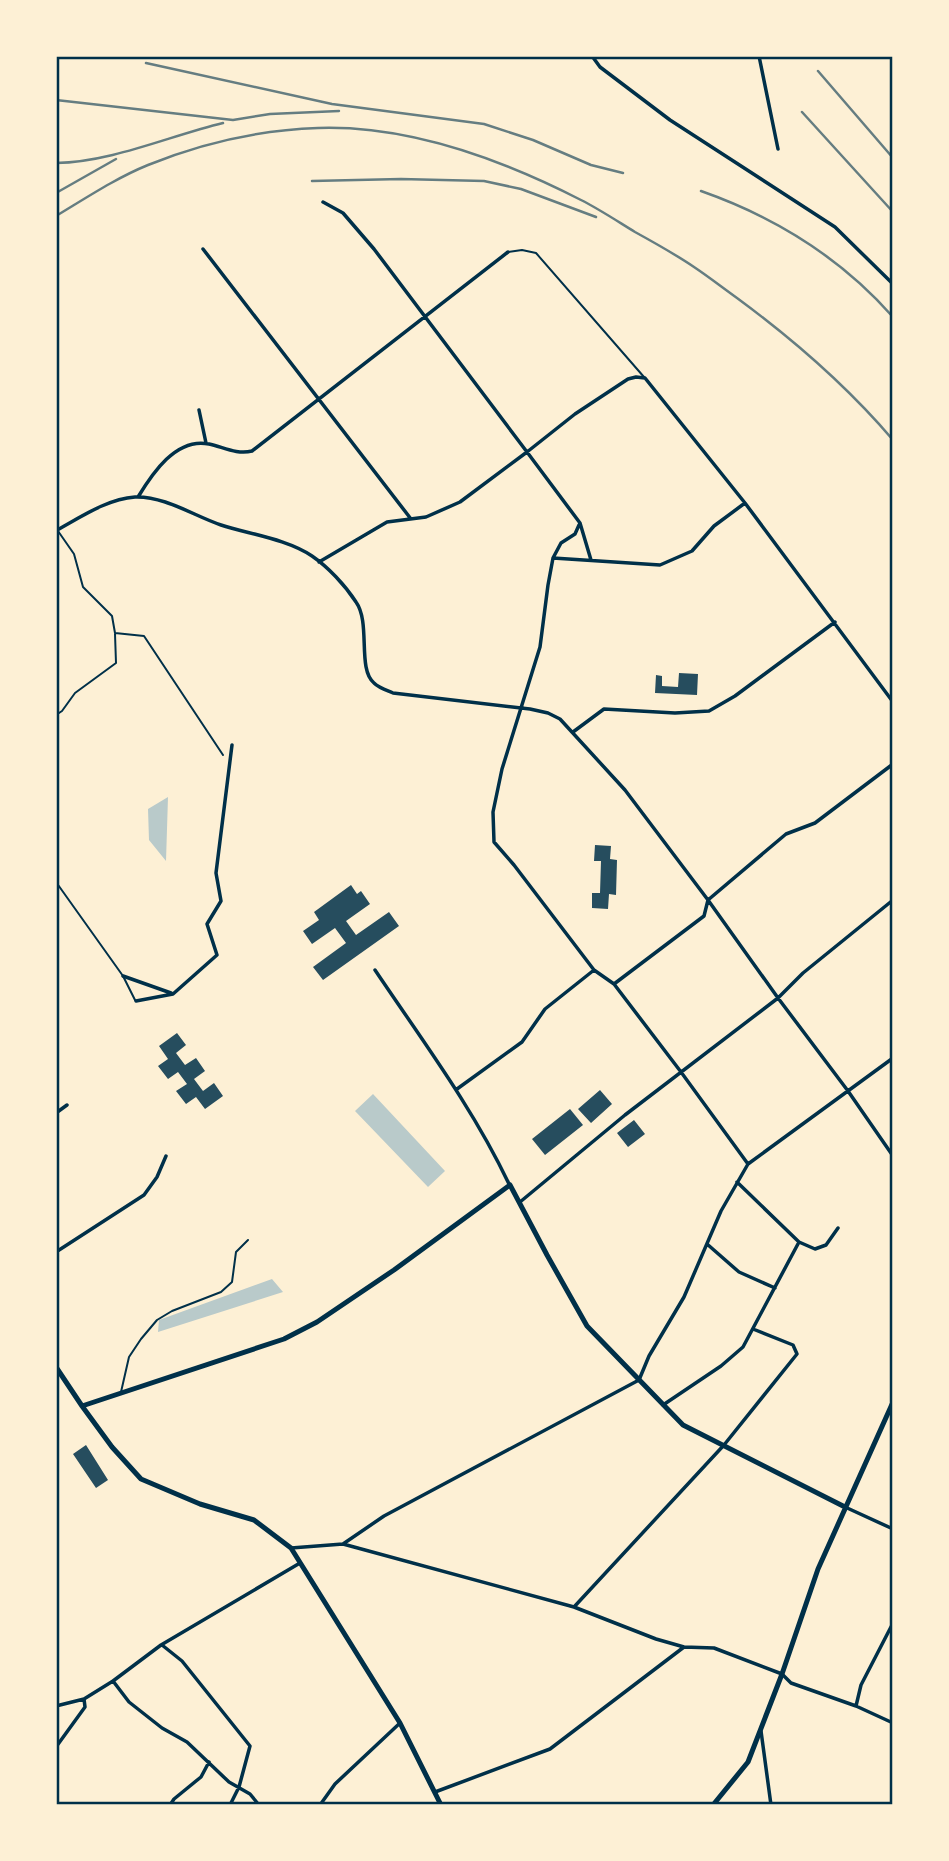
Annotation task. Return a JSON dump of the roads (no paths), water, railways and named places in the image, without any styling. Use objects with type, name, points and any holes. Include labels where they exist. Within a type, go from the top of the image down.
[{"type":"street","points":[[592,56],[600,67],[670,120],[835,227],[893,284]]},
{"type":"street","points":[[759,56],[778,149]]},
{"type":"street","points":[[323,202],[343,214],[374,249],[580,523],[590,560]]},
{"type":"street","points":[[203,249],[411,519]]},
{"type":"street","points":[[138,497],[170,455],[188,446],[206,443],[242,453],[252,451],[508,253]]},
{"type":"street","points":[[320,562],[387,522],[426,517],[460,502],[575,414],[628,379],[645,378],[745,503],[893,702]]},
{"type":"street","points":[[199,410],[206,443]]},
{"type":"street","points":[[56,530],[102,505],[138,497],[160,501],[219,524],[279,541],[310,554],[344,586],[358,604],[364,624],[367,670],[373,682],[393,693],[522,708],[554,715],[573,732],[625,790],[893,1156]]},
{"type":"street","points":[[553,558],[660,565],[692,551],[713,526],[745,503]]},
{"type":"street","points":[[580,523],[575,534],[561,543],[553,558],[540,648],[502,769],[493,812],[494,842],[594,970],[614,984],[748,1164]]},
{"type":"street","points":[[573,732],[604,709],[676,713],[709,711],[735,696],[835,622]]},
{"type":"street","points":[[136,1001],[173,994],[217,955],[207,924],[220,901],[216,873],[233,745]]},
{"type":"street","points":[[614,984],[704,915],[708,900],[786,834],[815,823],[893,764]]},
{"type":"street","points":[[520,1202],[625,1115],[778,998],[803,973],[893,900]]},
{"type":"street","points":[[457,1089],[522,1041],[545,1009],[594,970]]},
{"type":"street","points":[[375,971],[457,1089],[484,1133],[587,1326],[683,1425],[893,1529]]},
{"type":"street","points":[[123,976],[173,994]]},
{"type":"street","points":[[343,1544],[384,1516],[639,1380],[649,1356],[684,1297],[721,1211],[748,1164],[893,1058]]},
{"type":"street","points":[[56,1113],[67,1105]]},
{"type":"street","points":[[56,1252],[144,1195],[157,1177],[166,1157]]},
{"type":"street","points":[[737,1182],[799,1242],[815,1249],[826,1245],[838,1228]]},
{"type":"street","points":[[82,1406],[284,1339],[317,1322],[394,1270],[510,1185]]},
{"type":"street","points":[[663,1405],[744,1347],[799,1242]]},
{"type":"street","points":[[707,1244],[739,1272],[776,1288]]},
{"type":"street","points":[[574,1607],[724,1445],[797,1354],[793,1345],[754,1329]]},
{"type":"street","points":[[56,1367],[112,1447],[141,1479],[200,1504],[254,1520],[292,1548],[401,1723],[441,1805]]},
{"type":"street","points":[[713,1805],[748,1762],[818,1569],[893,1402]]},
{"type":"street","points":[[292,1548],[343,1544],[574,1607],[656,1639],[684,1647],[714,1648],[782,1674],[791,1683],[856,1706],[893,1723]]},
{"type":"street","points":[[56,1706],[84,1699],[161,1645],[300,1563]]},
{"type":"street","points":[[856,1706],[861,1685],[893,1623]]},
{"type":"street","points":[[161,1645],[182,1661],[250,1746],[239,1787],[230,1805]]},
{"type":"street","points":[[434,1792],[550,1749],[684,1647]]},
{"type":"street","points":[[113,1681],[129,1702],[162,1728],[187,1742],[229,1782],[250,1794],[259,1805]]},
{"type":"street","points":[[56,1748],[85,1707],[84,1699]]},
{"type":"street","points":[[320,1805],[335,1784],[401,1723]]},
{"type":"street","points":[[760,1728],[771,1805]]},
{"type":"street","points":[[170,1805],[201,1777],[209,1762]]},
{"type":"lane","points":[[508,253],[522,250],[536,253],[645,378]]},
{"type":"lane","points":[[56,530],[74,554],[83,587],[112,616],[116,663],[75,693],[56,715]]},
{"type":"lane","points":[[115,633],[144,636],[223,755]]},
{"type":"lane","points":[[56,882],[123,976],[136,1001]]},
{"type":"lane","points":[[121,1393],[129,1357],[141,1339],[158,1320],[172,1311],[221,1292],[232,1282],[236,1252],[248,1240]]},
{"type":"railway","points":[[146,63],[332,104],[484,124],[533,140],[591,165],[623,173]]},
{"type":"railway","points":[[818,71],[893,158]]},
{"type":"railway","points":[[56,100],[233,120],[270,114],[339,111]]},
{"type":"railway","points":[[802,112],[893,212]]},
{"type":"railway","points":[[56,163],[77,162],[119,153],[223,123]]},
{"type":"railway","points":[[56,216],[113,182],[148,165],[189,150],[253,135],[296,129],[352,129],[386,132],[454,148],[519,171],[581,200],[687,262],[799,347],[838,382],[893,440]]},
{"type":"railway","points":[[56,193],[116,159]]},
{"type":"railway","points":[[312,181],[484,181],[521,189],[596,217]]},
{"type":"railway","points":[[701,191],[755,213],[805,242],[851,276],[893,317]]}]
